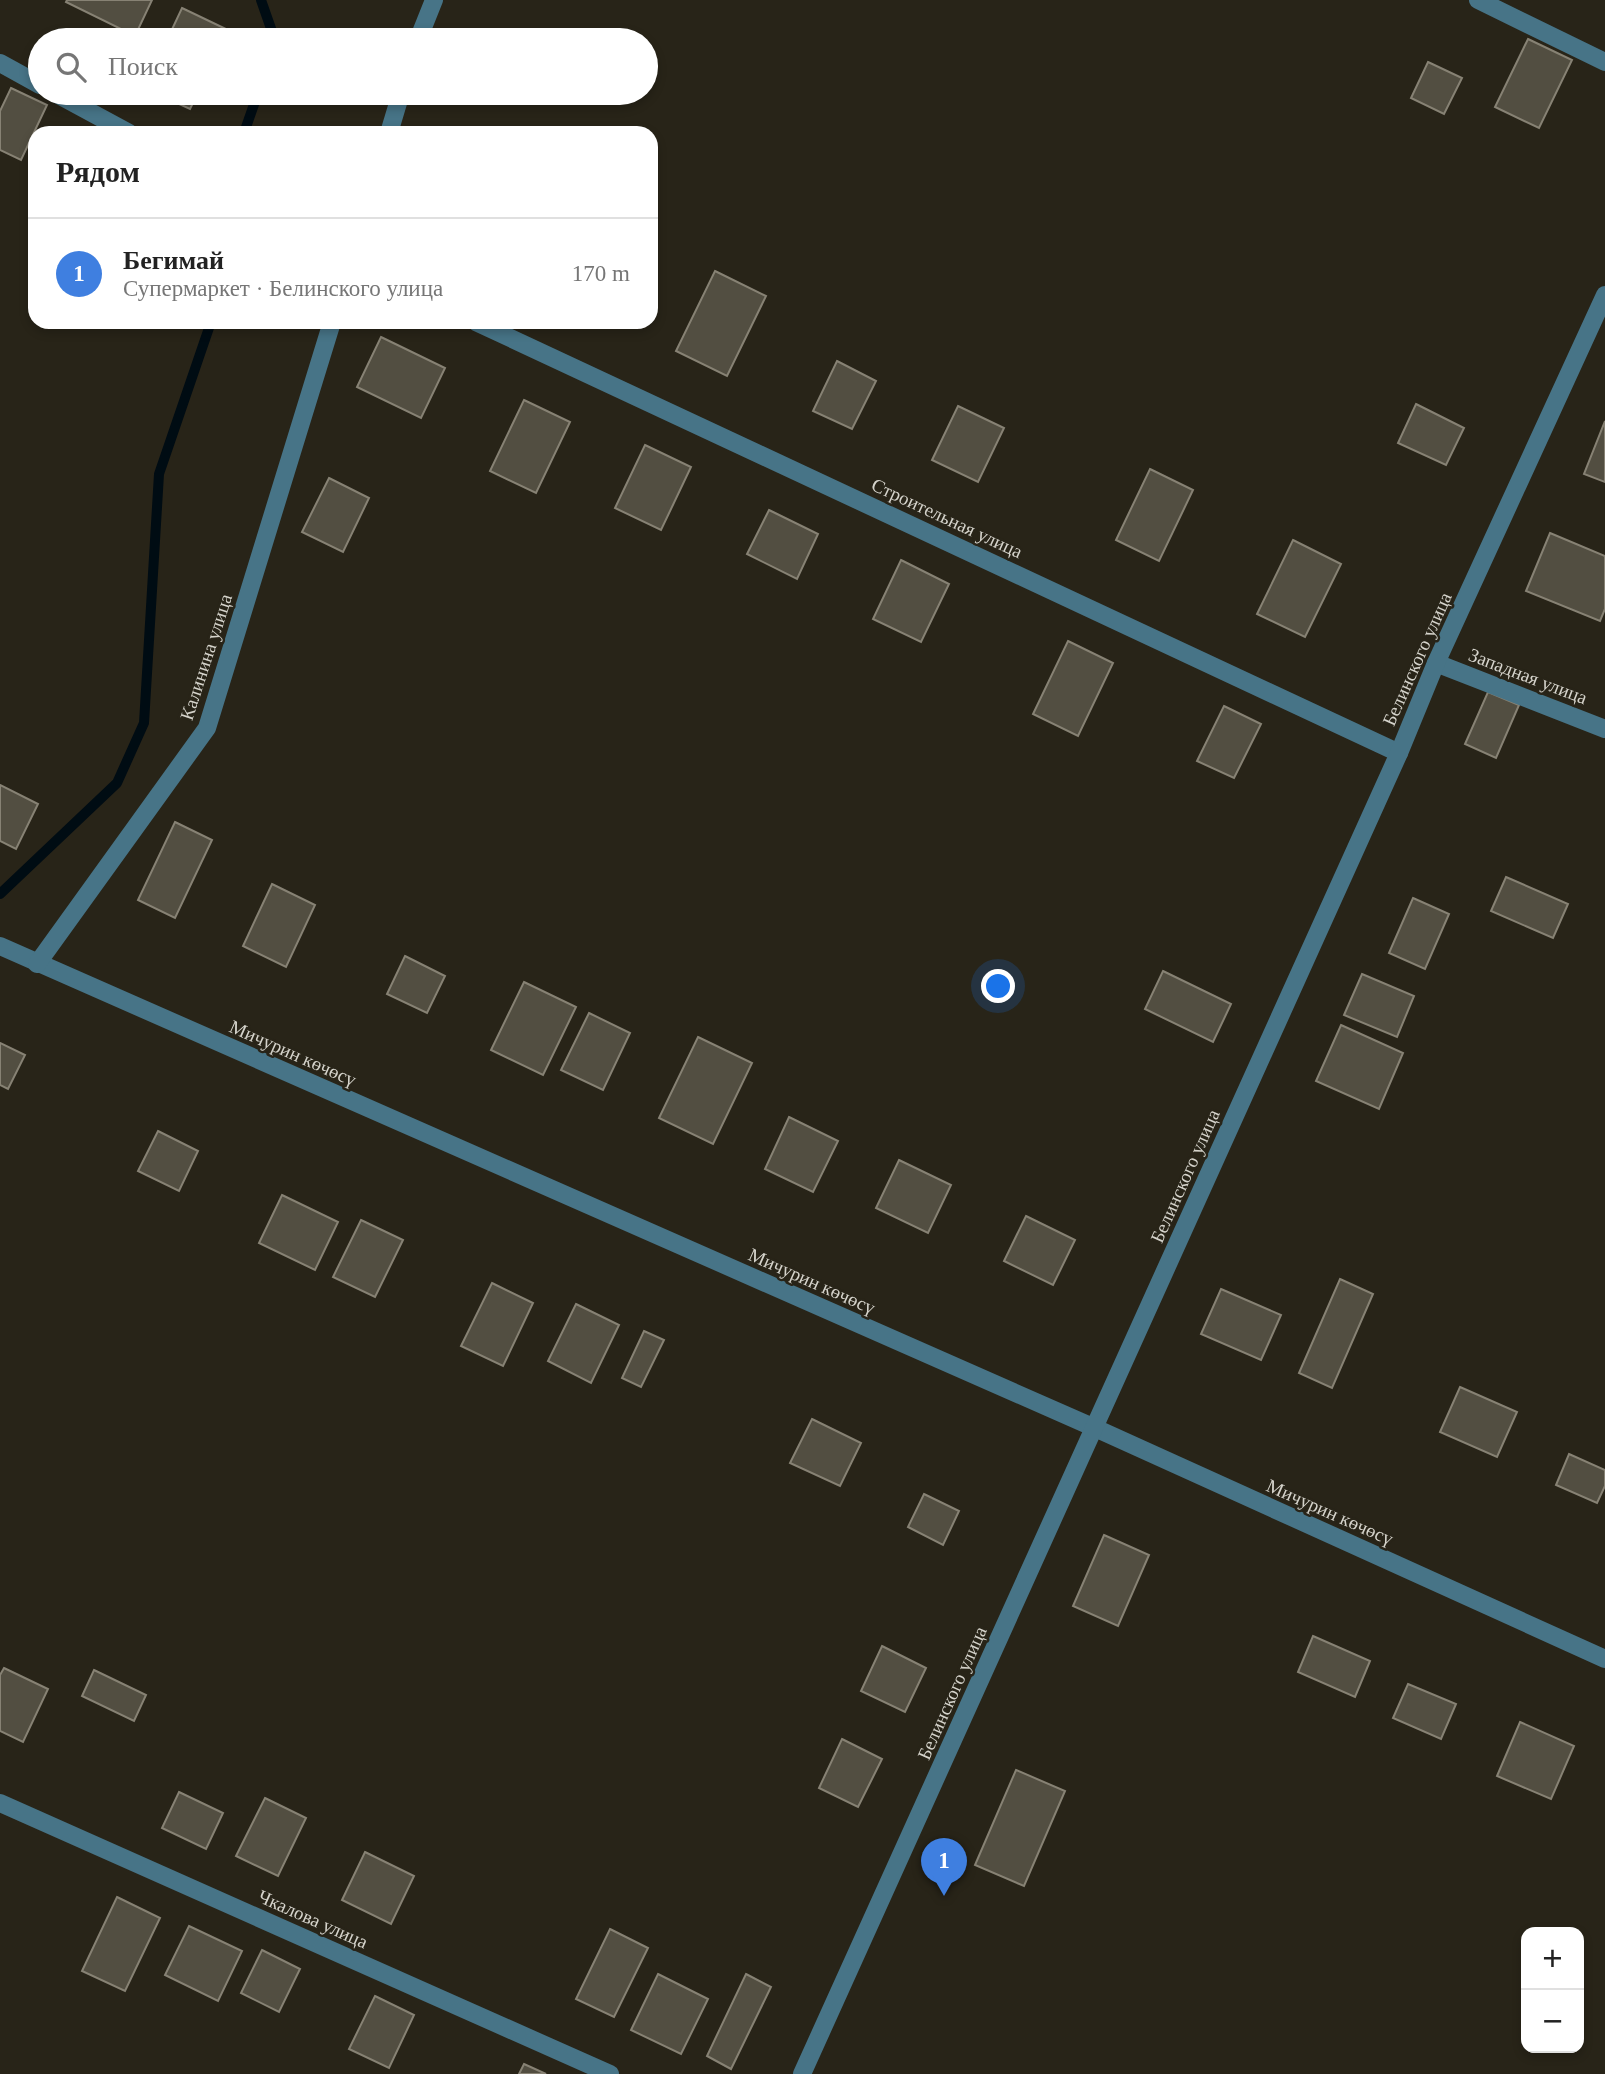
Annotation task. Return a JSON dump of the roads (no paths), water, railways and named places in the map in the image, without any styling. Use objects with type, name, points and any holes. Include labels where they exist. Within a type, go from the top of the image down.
[{"type":"street","points":[[423,28],[434,0]]},
{"type":"street","points":[[1478,0],[1605,62]]},
{"type":"street","points":[[0,63],[28,78]]},
{"type":"street","points":[[77,105],[116,126]]},
{"type":"street","points":[[391,126],[397,105]]},
{"type":"street","name":"Белинского улица","points":[[802,2074],[1399,753],[1436,663],[1605,295]]},
{"type":"street","name":"Калинина улица","points":[[37,964],[207,728],[330,329]]},
{"type":"street","name":"Строительная улица","points":[[491,329],[1399,753]]},
{"type":"street","name":"Западная улица","points":[[1436,663],[1605,729]]},
{"type":"street","name":"Мичурин көчөсү","points":[[0,946],[1095,1428],[1605,1659]]},
{"type":"street","name":"Чкалова улица","points":[[0,1803],[610,2074]]},
{"type":"waterway","points":[[261,0],[271,28]]},
{"type":"waterway","points":[[246,126],[254,105]]},
{"type":"waterway","points":[[0,894],[117,783],[144,723],[159,474],[209,329]]},
{"type":"place","name":"Бегимай","points":[[944,1896]]}]
